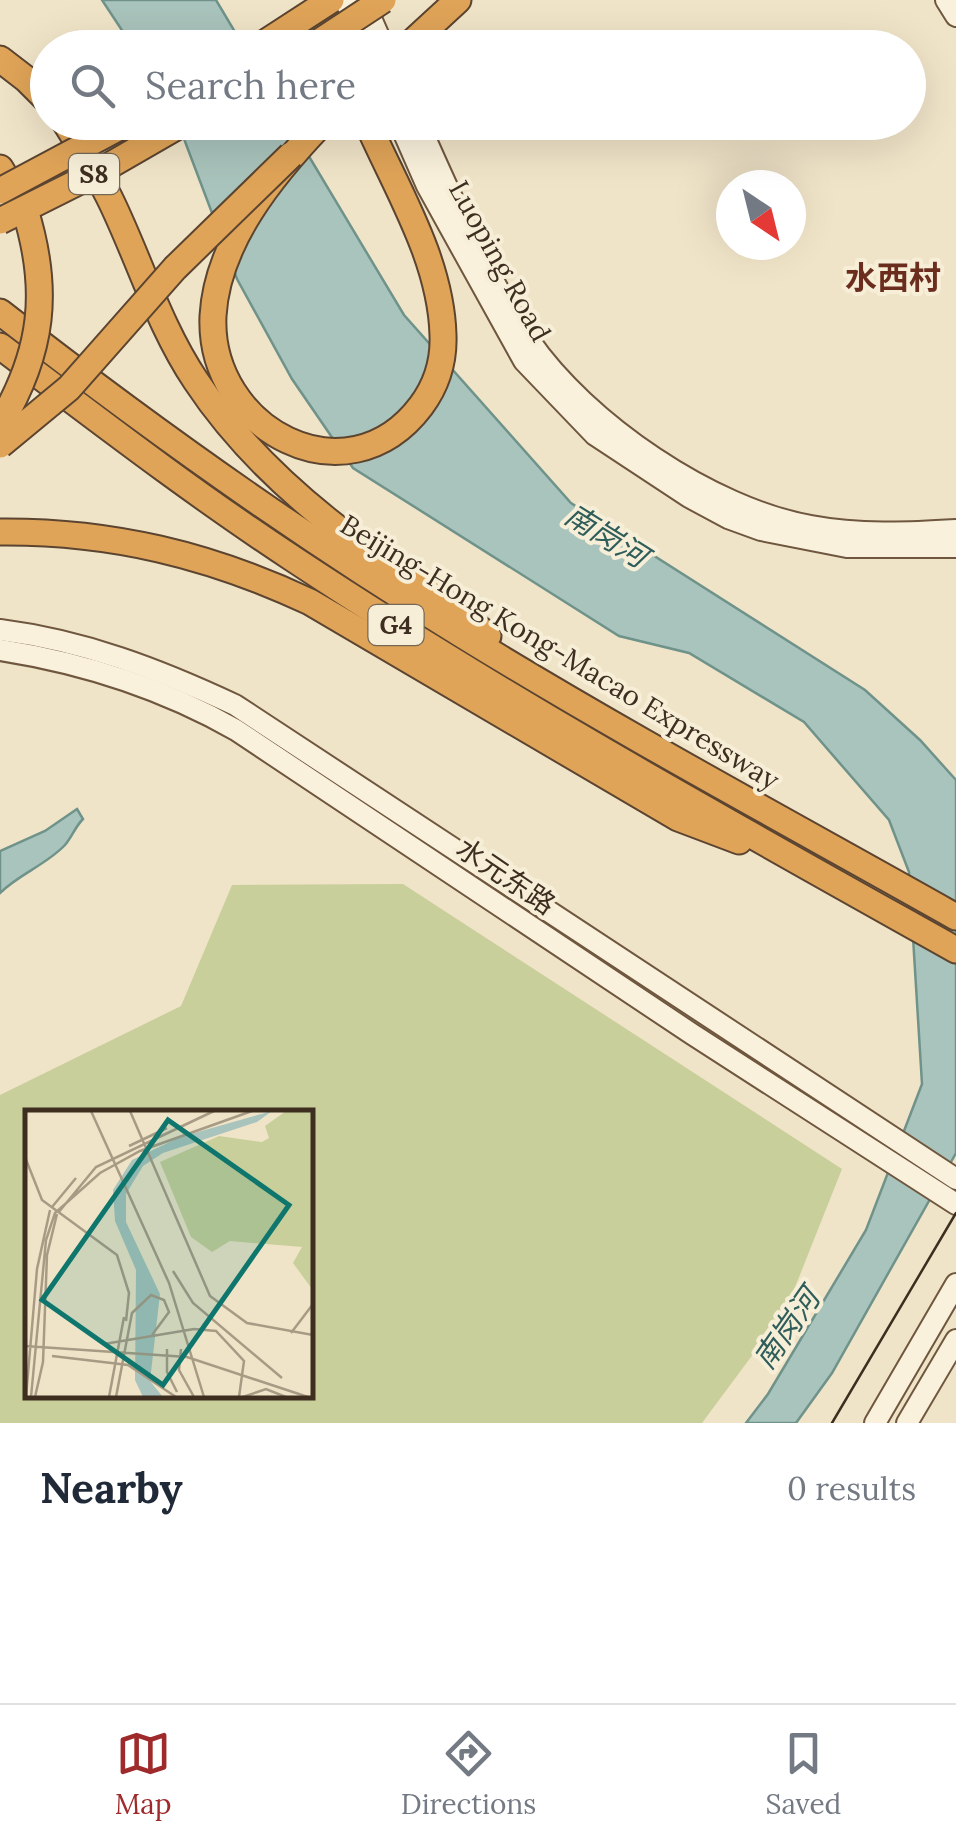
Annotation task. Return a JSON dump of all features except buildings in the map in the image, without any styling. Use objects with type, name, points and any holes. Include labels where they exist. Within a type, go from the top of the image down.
[{"type":"highway","points":[[314,0],[326,30]]},
{"type":"highway","points":[[285,30],[331,0]]},
{"type":"highway","points":[[338,30],[384,0]]},
{"type":"highway","points":[[426,30],[458,0]]},
{"type":"highway","points":[[0,59],[30,86]]},
{"type":"highway","points":[[75,140],[111,201],[167,330],[196,381],[228,425],[271,472],[329,522],[459,612],[545,685]]},
{"type":"highway","name":"S8","points":[[0,191],[95,140]]},
{"type":"highway","name":"S8","points":[[0,221],[154,140]]},
{"type":"highway","points":[[0,445],[69,388],[175,268],[306,140]]},
{"type":"highway","points":[[292,155],[227,254],[213,319],[221,366],[252,418],[288,442],[341,451],[365,446],[396,432],[412,418],[438,376],[444,338],[431,265],[376,140]]},
{"type":"highway","points":[[0,168],[25,210],[38,250],[41,282],[32,359],[0,424]]},
{"type":"highway","name":"Beijing-Hong Kong-Macao Expressway","points":[[0,312],[96,387],[377,581],[545,685],[956,916]]},
{"type":"highway","name":"Beijing-Hong Kong-Macao Expressway","points":[[0,346],[179,482],[404,631],[956,950]]},
{"type":"highway","points":[[0,532],[70,533],[142,543],[266,582],[310,602],[678,818],[814,870]]},
{"type":"main road","points":[[345,0],[358,30]]},
{"type":"main road","points":[[362,0],[376,30]]},
{"type":"main road","points":[[946,0],[956,16]]},
{"type":"main road","name":"Luoping Road","points":[[407,140],[427,186],[524,361],[596,435],[689,497],[761,530],[847,547],[956,547]]},
{"type":"main road","name":"Luoping Road","points":[[426,140],[463,222],[530,341],[575,394],[616,429],[699,484],[765,514],[808,526],[858,532],[956,530]]},
{"type":"main road","name":"水元东路","points":[[0,630],[81,644],[127,658],[235,706],[956,1179]]},
{"type":"main road","name":"水元东路","points":[[0,650],[124,679],[205,712],[956,1204]]},
{"type":"main road","points":[[875,1423],[956,1284]]},
{"type":"main road","points":[[907,1423],[956,1340]]},
{"type":"green space","points":[[403,884],[842,1169],[786,1310],[702,1423],[0,1423],[0,1095],[181,1006],[232,885]]},
{"type":"water","points":[[102,0],[216,0],[234,30],[122,30]]},
{"type":"water","name":"南岗河","points":[[184,140],[299,140],[404,315],[571,503],[865,690],[920,740],[956,780],[956,1153],[832,1373],[796,1423],[746,1423],[768,1394],[866,1230],[922,1084],[909,872],[889,820],[804,722],[689,653],[619,636],[353,468],[292,379],[237,279]]},
{"type":"water","points":[[77,809],[83,819],[65,845],[0,893],[0,851],[45,831]]},
{"type":"tram line","points":[[832,1423],[956,1213]]},
{"type":"district","name":"水西村","points":[[893,278]]}]
